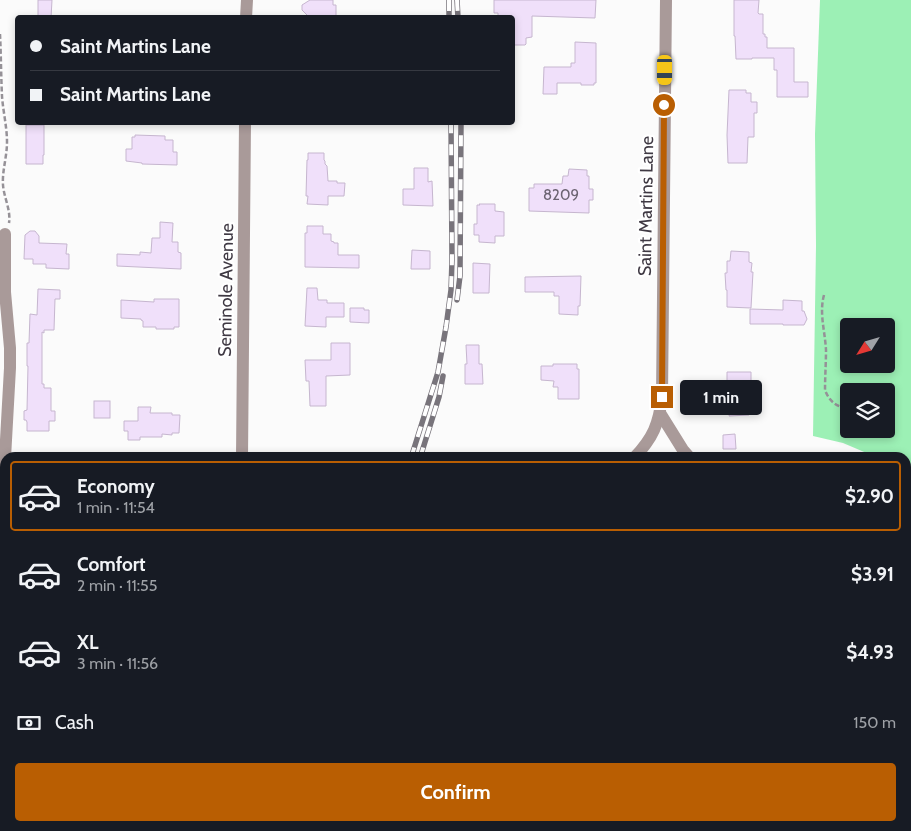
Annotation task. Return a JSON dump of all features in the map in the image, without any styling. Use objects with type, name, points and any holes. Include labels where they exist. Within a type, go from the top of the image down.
[{"type":"street","points":[[246,15],[247,0]]},
{"type":"street","name":"Saint Martins Lane","points":[[639,452],[657,425],[662,397],[666,0]]},
{"type":"street","name":"Seminole Avenue","points":[[242,452],[245,125]]},
{"type":"street","points":[[4,452],[10,368],[5,292],[5,234]]},
{"type":"street","points":[[660,412],[685,452]]},
{"type":"path","points":[[0,34],[2,97],[7,145],[3,184],[10,217],[5,234]]},
{"type":"path","points":[[824,295],[822,310],[826,348],[825,390],[832,402],[840,407]]},
{"type":"green space","points":[[820,0],[911,0],[911,452],[864,452],[843,443],[813,436],[816,246],[815,134]]},
{"type":"building","points":[[38,0],[52,0],[51,15],[38,15]]},
{"type":"building","points":[[310,0],[333,0],[333,5],[336,5],[336,15],[307,15],[302,10],[302,5]]},
{"type":"building","points":[[494,0],[596,0],[595,18],[532,16],[532,37],[526,38],[525,45],[515,45],[515,15],[498,15],[498,13],[494,13]]},
{"type":"building","points":[[734,0],[759,0],[758,13],[763,14],[763,34],[767,37],[767,48],[794,48],[794,82],[808,82],[808,97],[777,97],[777,70],[774,70],[774,58],[736,59]]},
{"type":"building","points":[[575,42],[596,43],[596,83],[594,85],[581,85],[581,83],[557,83],[557,94],[543,94],[544,67],[571,67],[571,63],[575,63]]},
{"type":"building","points":[[729,90],[746,90],[746,93],[751,93],[751,102],[757,102],[757,113],[754,113],[754,137],[748,137],[747,163],[728,163]]},
{"type":"building","points":[[26,125],[44,125],[43,164],[26,164]]},
{"type":"building","points":[[135,135],[165,136],[165,140],[173,140],[173,152],[177,152],[177,165],[142,164],[126,161],[126,149],[132,149],[132,137],[135,137]]},
{"type":"building","points":[[308,153],[324,153],[328,181],[345,183],[344,196],[328,196],[328,205],[307,204]]},
{"type":"building","points":[[414,168],[428,168],[428,182],[432,181],[433,206],[403,205],[403,189],[414,189]]},
{"type":"building","points":[[569,169],[587,170],[589,189],[593,189],[593,200],[589,200],[589,213],[529,211],[529,188],[534,188],[534,184],[562,184],[563,176],[568,176]]},
{"type":"building","points":[[495,204],[495,211],[504,212],[504,236],[495,236],[495,243],[479,242],[479,235],[474,235],[474,224],[477,224],[477,205]]},
{"type":"building","points":[[160,222],[173,223],[172,242],[178,242],[178,252],[181,253],[181,269],[117,266],[117,254],[140,255],[140,252],[151,253],[152,238],[160,238]]},
{"type":"building","points":[[307,226],[323,226],[323,234],[331,234],[331,241],[338,243],[338,255],[359,255],[359,268],[305,267],[305,233],[307,233]]},
{"type":"building","points":[[30,231],[35,231],[39,236],[39,243],[67,244],[66,254],[69,254],[69,269],[46,268],[46,264],[33,264],[33,259],[24,259],[25,235]]},
{"type":"building","points":[[412,250],[430,251],[430,269],[411,269]]},
{"type":"building","points":[[731,251],[749,252],[749,262],[752,263],[751,272],[753,272],[751,308],[727,307],[725,273],[727,273],[727,261],[730,261]]},
{"type":"building","points":[[473,263],[490,264],[489,293],[473,293]]},
{"type":"building","points":[[581,276],[578,315],[559,314],[559,296],[554,296],[554,292],[525,292],[525,277]]},
{"type":"building","points":[[307,288],[317,288],[318,300],[327,300],[327,303],[344,303],[344,317],[326,317],[326,327],[305,326]]},
{"type":"building","points":[[38,289],[60,290],[60,299],[55,299],[54,330],[44,330],[44,333],[42,332],[42,384],[44,384],[44,388],[51,388],[51,411],[55,411],[55,421],[49,421],[49,431],[27,431],[24,411],[27,410],[27,343],[29,343],[30,314],[37,315]]},
{"type":"building","points":[[154,299],[179,299],[179,327],[174,327],[174,329],[156,329],[156,327],[143,327],[141,319],[121,318],[121,300],[154,302]]},
{"type":"building","points":[[783,300],[802,301],[802,311],[804,311],[807,319],[804,325],[750,324],[750,309],[783,310]]},
{"type":"building","points":[[350,308],[369,310],[369,323],[350,322]]},
{"type":"building","points":[[331,343],[350,343],[350,375],[326,376],[326,406],[310,406],[309,381],[306,381],[305,360],[331,360]]},
{"type":"building","points":[[466,345],[479,345],[479,364],[482,364],[483,384],[465,384]]},
{"type":"building","points":[[553,364],[577,364],[577,369],[579,369],[579,399],[558,399],[558,387],[553,387],[554,381],[541,380],[541,366],[553,366]]},
{"type":"building","points":[[727,372],[751,372],[751,411],[749,411],[749,415],[729,416],[730,412],[726,412]]},
{"type":"building","points":[[94,401],[110,401],[110,418],[94,418]]},
{"type":"building","points":[[138,407],[151,407],[150,413],[180,415],[179,433],[172,433],[172,435],[162,434],[162,437],[140,437],[140,440],[128,440],[128,431],[124,431],[124,421],[138,421]]},
{"type":"building","points":[[735,434],[736,449],[723,449],[723,435]]},
{"type":"railway","points":[[449,0],[449,15]]},
{"type":"railway","points":[[457,0],[458,15]]},
{"type":"railway","points":[[413,452],[438,372],[451,290],[451,125]]},
{"type":"railway","points":[[457,300],[460,276],[461,125]]},
{"type":"railway","points":[[422,452],[439,397],[443,376]]},
{"type":"route","points":[[662,397],[664,105]]}]
